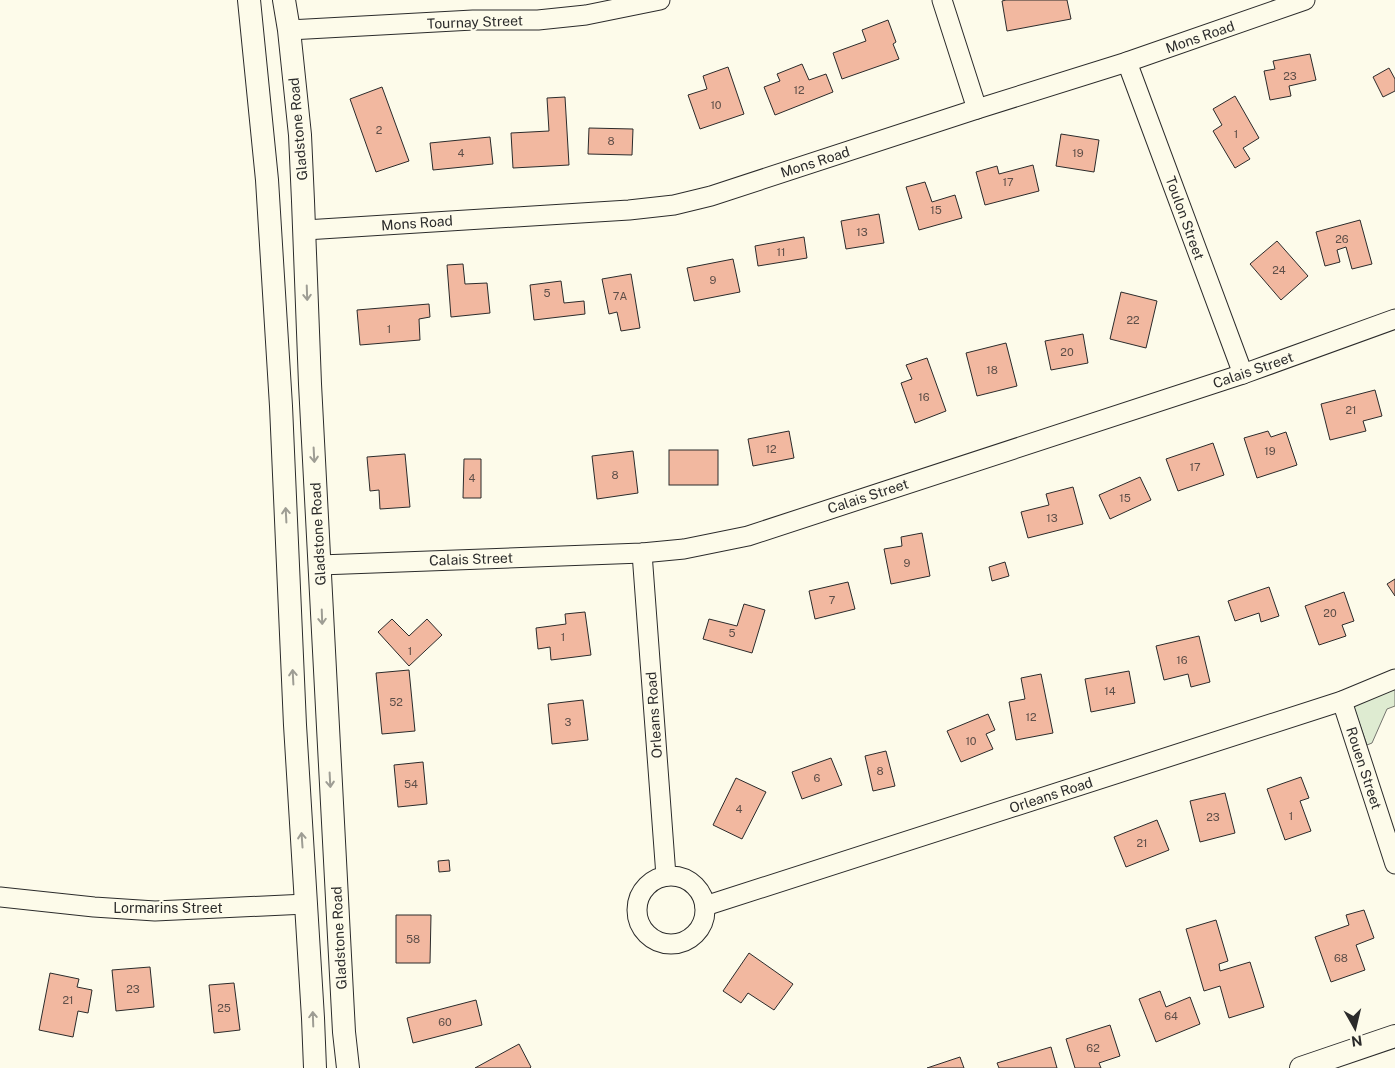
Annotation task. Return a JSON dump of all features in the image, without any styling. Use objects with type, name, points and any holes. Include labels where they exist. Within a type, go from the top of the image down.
[{"type":"street","points":[[249,0],[272,259],[281,406],[295,725],[314,1018],[315,1068]]},
{"type":"street","name":"Gladstone Road","points":[[284,0],[300,135],[310,384],[335,877],[344,1032],[348,1068]]},
{"type":"street","name":"Tournay Street","points":[[289,30],[473,20],[538,20],[586,15],[660,0]]},
{"type":"street","points":[[942,0],[977,109]]},
{"type":"street","name":"Mons Road","points":[[305,230],[629,210],[674,205],[712,196],[1127,62],[1305,0]]},
{"type":"street","points":[[255,61],[292,58]]},
{"type":"street","name":"Toulon Street","points":[[1127,62],[1243,374]]},
{"type":"street","points":[[268,203],[303,201]]},
{"type":"street","points":[[272,259],[293,259],[306,256]]},
{"type":"street","name":"Calais Street","points":[[320,565],[642,553],[684,549],[748,536],[1243,374],[1395,319]]},
{"type":"street","points":[[287,540],[298,536],[318,537]]},
{"type":"street","name":"Orleans Road","points":[[642,553],[666,876]]},
{"type":"street","points":[[289,594],[304,597],[321,592]]},
{"type":"street","name":"Orleans Road","points":[[705,906],[1342,701],[1395,679]]},
{"type":"street","name":"Rouen Street","points":[[1342,701],[1395,864]]},
{"type":"street","points":[[305,877],[326,875],[335,877]]},
{"type":"street","points":[[666,876],[677,876],[696,886],[702,895],[705,906],[705,916],[696,934],[678,944],[668,945],[658,942],[642,930],[636,912],[637,901],[641,892],[648,884],[666,876]]},
{"type":"street","name":"Lormarins Street","points":[[0,897],[94,907],[155,911],[306,904]]},
{"type":"street","points":[[308,927],[329,930],[338,927]]},
{"type":"street","points":[[1301,1068],[1395,1036]]},
{"type":"green space","points":[[1395,687],[1395,706],[1387,709],[1372,743],[1367,745],[1352,702]]},
{"type":"building","points":[[1067,0],[1071,19],[1007,31],[1002,1]]},
{"type":"building","points":[[888,20],[896,42],[893,44],[899,59],[842,79],[833,53],[866,41],[862,30]]},
{"type":"building","points":[[1310,54],[1316,80],[1289,86],[1291,96],[1270,100],[1264,71],[1275,69],[1273,61]]},
{"type":"building","points":[[802,64],[809,80],[826,74],[833,92],[775,115],[764,87],[780,81],[777,74]]},
{"type":"building","points":[[728,67],[744,114],[700,129],[688,95],[707,89],[703,76]]},
{"type":"building","points":[[1389,68],[1395,79],[1395,91],[1383,97],[1373,77]]},
{"type":"building","points":[[382,87],[409,161],[376,172],[350,99]]},
{"type":"building","points":[[1235,96],[1259,138],[1243,148],[1250,159],[1235,168],[1213,131],[1222,125],[1213,109]]},
{"type":"building","points":[[565,97],[569,165],[513,168],[511,133],[549,131],[547,98]]},
{"type":"building","points":[[589,128],[633,129],[632,155],[588,154]]},
{"type":"building","points":[[1061,134],[1099,140],[1094,172],[1056,166]]},
{"type":"building","points":[[490,137],[493,164],[433,170],[430,143]]},
{"type":"building","points":[[1033,165],[1039,191],[985,205],[976,172],[997,166],[999,174]]},
{"type":"building","points":[[925,182],[932,202],[955,195],[962,218],[919,230],[906,187]]},
{"type":"building","points":[[879,214],[884,243],[846,249],[841,221]]},
{"type":"building","points":[[1360,220],[1372,264],[1352,269],[1346,247],[1337,250],[1340,262],[1325,266],[1316,232]]},
{"type":"building","points":[[804,237],[807,258],[758,266],[755,246]]},
{"type":"building","points":[[1277,241],[1308,276],[1281,300],[1250,264]]},
{"type":"building","points":[[733,259],[740,292],[694,301],[687,268]]},
{"type":"building","points":[[463,264],[465,284],[487,283],[490,313],[451,317],[447,265]]},
{"type":"building","points":[[631,274],[640,328],[621,331],[617,312],[609,314],[602,279]]},
{"type":"building","points":[[561,281],[564,303],[584,301],[585,314],[534,320],[530,285]]},
{"type":"building","points":[[1121,292],[1157,301],[1146,348],[1110,339]]},
{"type":"building","points":[[429,304],[430,317],[419,319],[420,340],[360,345],[357,310]]},
{"type":"building","points":[[1083,334],[1088,363],[1051,370],[1045,341]]},
{"type":"building","points":[[1006,343],[1017,386],[977,396],[966,353]]},
{"type":"building","points":[[927,358],[946,411],[915,423],[901,383],[912,379],[906,365]]},
{"type":"building","points":[[1375,390],[1382,416],[1363,421],[1366,431],[1330,440],[1321,404]]},
{"type":"building","points":[[789,431],[794,458],[753,466],[748,439]]},
{"type":"building","points":[[1268,431],[1271,437],[1286,432],[1297,465],[1257,478],[1244,438]]},
{"type":"building","points":[[1213,443],[1224,475],[1178,491],[1166,459]]},
{"type":"building","points":[[669,450],[718,450],[718,485],[669,485]]},
{"type":"building","points":[[633,451],[638,493],[597,499],[592,456]]},
{"type":"building","points":[[405,454],[410,507],[380,509],[379,490],[370,491],[367,457]]},
{"type":"building","points":[[464,459],[481,459],[481,498],[463,498]]},
{"type":"building","points":[[1140,477],[1151,500],[1110,519],[1099,495]]},
{"type":"building","points":[[1073,487],[1083,524],[1028,538],[1021,512],[1049,505],[1046,494]]},
{"type":"building","points":[[922,533],[930,576],[891,584],[884,549],[902,546],[901,537]]},
{"type":"building","points":[[1005,562],[1009,576],[992,581],[989,567]]},
{"type":"building","points":[[1395,579],[1395,596],[1387,584]]},
{"type":"building","points":[[848,582],[855,609],[815,619],[809,591]]},
{"type":"building","points":[[1269,587],[1279,616],[1261,622],[1259,613],[1235,621],[1228,601]]},
{"type":"building","points":[[1344,592],[1354,621],[1342,625],[1346,636],[1319,645],[1305,606]]},
{"type":"building","points":[[744,604],[765,610],[752,653],[703,639],[709,619],[737,626]]},
{"type":"building","points":[[585,612],[591,655],[551,660],[550,647],[538,649],[536,628],[566,624],[565,614]]},
{"type":"building","points":[[392,619],[409,636],[427,619],[442,635],[409,666],[378,632]]},
{"type":"building","points":[[1199,636],[1210,682],[1191,687],[1188,674],[1164,680],[1156,646]]},
{"type":"building","points":[[409,670],[415,731],[382,734],[376,673]]},
{"type":"building","points":[[1129,671],[1135,703],[1091,712],[1085,679]]},
{"type":"building","points":[[1041,674],[1053,733],[1016,740],[1009,702],[1025,699],[1021,678]]},
{"type":"building","points":[[583,700],[588,740],[552,744],[548,704]]},
{"type":"building","points":[[988,714],[995,730],[986,734],[993,749],[961,762],[947,731]]},
{"type":"building","points":[[886,751],[895,786],[873,791],[865,756]]},
{"type":"building","points":[[831,758],[842,785],[802,799],[792,772]]},
{"type":"building","points":[[423,762],[427,804],[398,807],[394,765]]},
{"type":"building","points":[[1301,777],[1309,798],[1300,801],[1311,831],[1285,840],[1267,789]]},
{"type":"building","points":[[736,778],[766,792],[742,839],[713,825]]},
{"type":"building","points":[[1225,793],[1235,833],[1200,842],[1190,801]]},
{"type":"building","points":[[1157,820],[1169,850],[1126,867],[1114,837]]},
{"type":"building","points":[[449,860],[450,871],[439,872],[438,861]]},
{"type":"building","points":[[1364,910],[1374,938],[1356,945],[1365,970],[1331,982],[1315,937],[1349,925],[1346,915]]},
{"type":"building","points":[[396,915],[431,915],[430,963],[396,963]]},
{"type":"building","points":[[1216,920],[1228,961],[1219,964],[1220,971],[1250,962],[1264,1007],[1229,1018],[1220,986],[1204,991],[1186,929]]},
{"type":"building","points":[[749,953],[793,984],[774,1010],[748,993],[741,1003],[723,991]]},
{"type":"building","points":[[150,967],[154,1007],[116,1011],[112,970]]},
{"type":"building","points":[[50,973],[79,979],[77,987],[92,990],[88,1013],[78,1011],[73,1037],[39,1030]]},
{"type":"building","points":[[234,983],[240,1030],[214,1033],[209,985]]},
{"type":"building","points":[[1160,991],[1166,1007],[1190,997],[1200,1024],[1156,1042],[1139,999]]},
{"type":"building","points":[[476,1000],[482,1025],[413,1043],[407,1018]]},
{"type":"building","points":[[1110,1025],[1120,1056],[1099,1063],[1101,1068],[1075,1068],[1066,1039]]},
{"type":"building","points":[[519,1044],[530,1068],[475,1068]]},
{"type":"building","points":[[1051,1047],[1057,1068],[999,1068],[997,1063]]},
{"type":"building","points":[[960,1057],[964,1068],[927,1068]]}]
